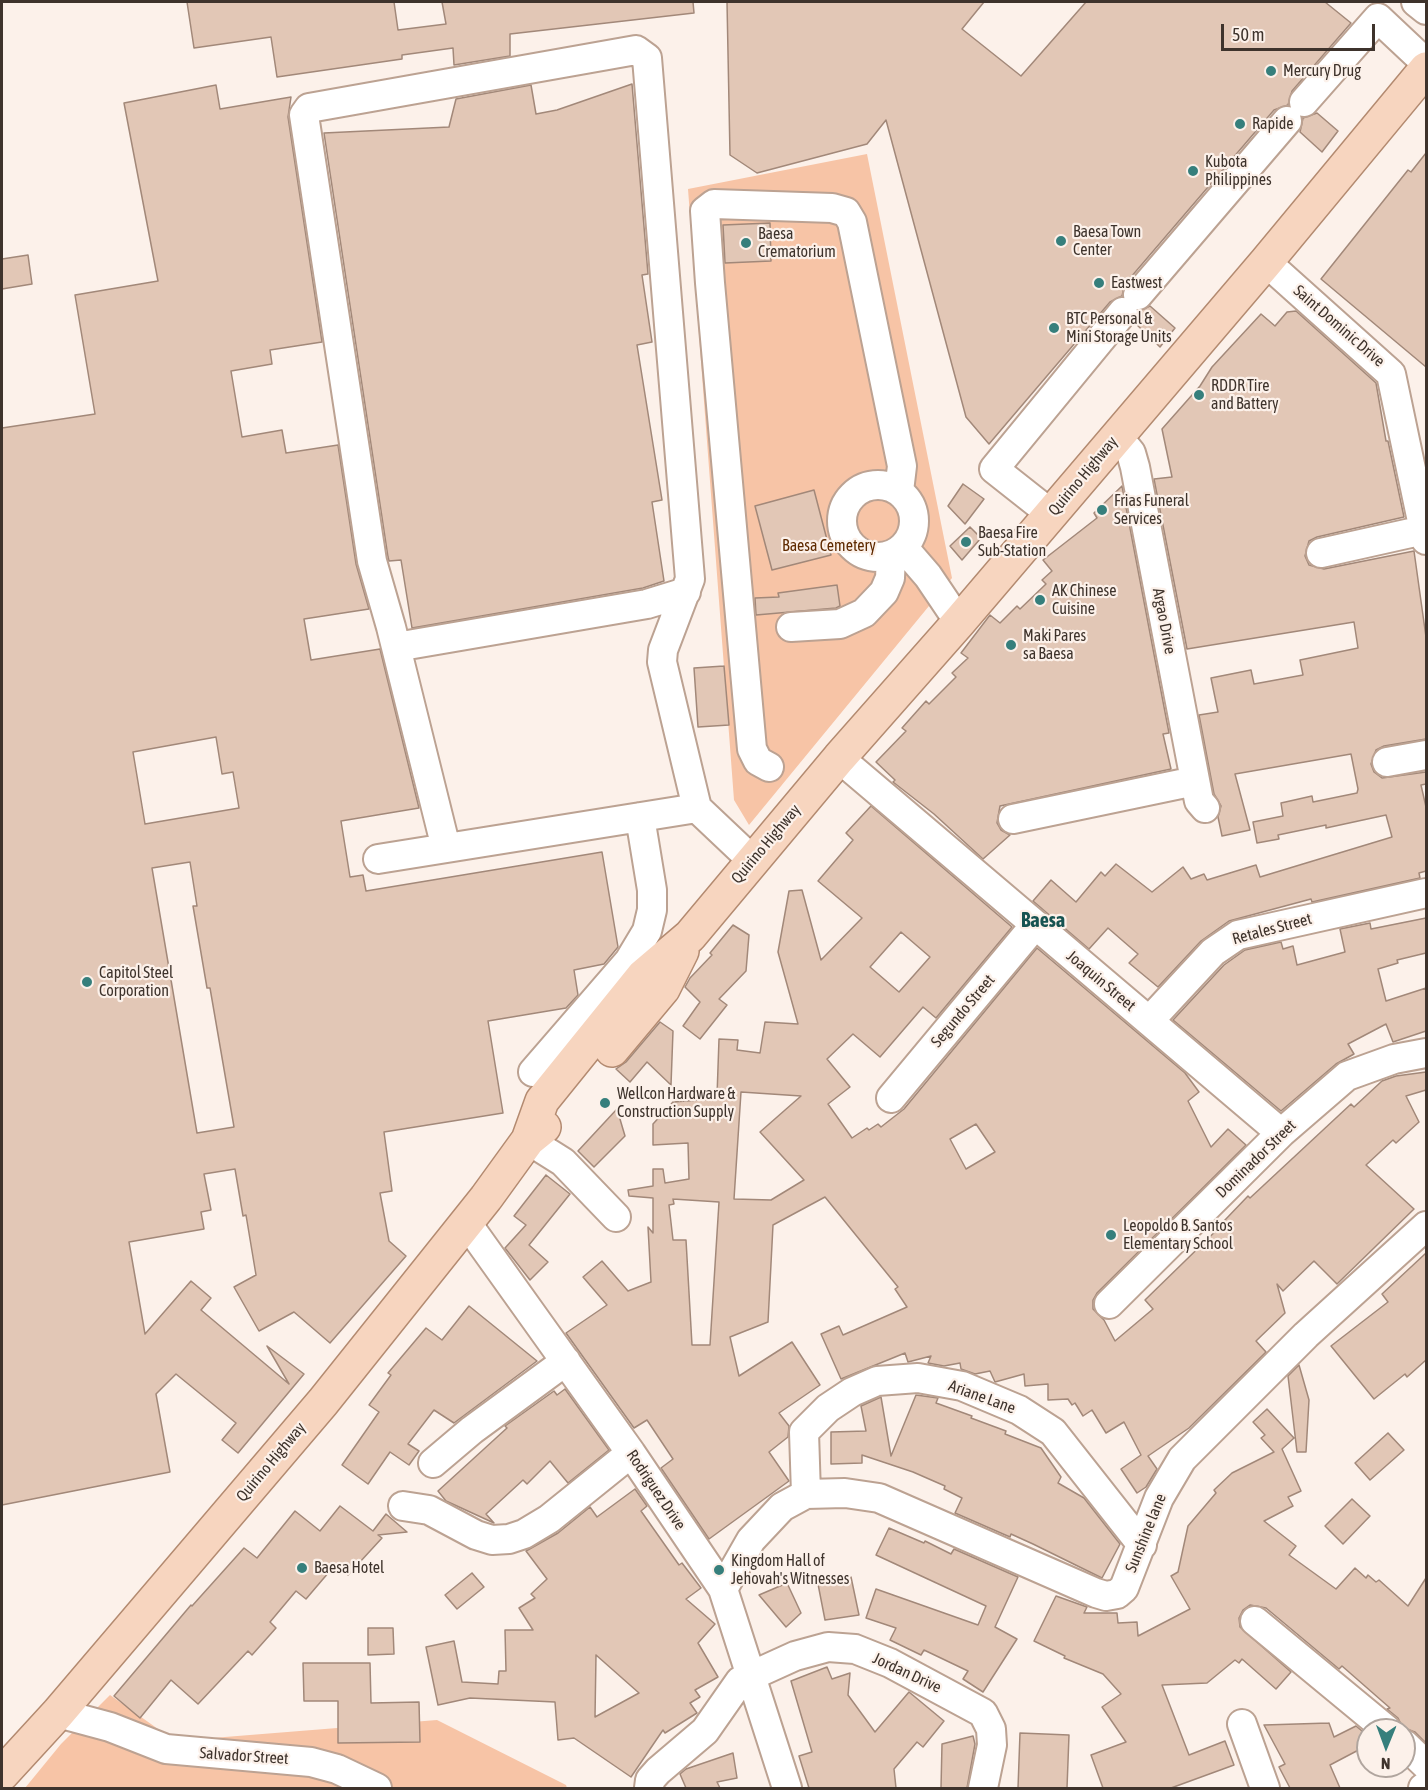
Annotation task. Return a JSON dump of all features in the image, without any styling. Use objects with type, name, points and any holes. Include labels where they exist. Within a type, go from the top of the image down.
[{"type":"main road","name":"Quirino Highway","points":[[2,1774],[84,1683],[323,1402],[528,1140],[542,1101],[643,976],[690,936],[839,758],[959,622],[1266,262],[1426,69]]},
{"type":"street","points":[[1416,2],[1426,10]]},
{"type":"street","points":[[1051,514],[994,469],[1130,304],[1378,18],[1426,63]]},
{"type":"street","points":[[446,848],[372,561],[304,115],[309,108],[636,50],[647,58],[690,579],[663,650],[662,662],[697,808],[753,860]]},
{"type":"street","points":[[769,767],[758,761],[752,749],[710,283],[705,211],[714,204],[832,208],[846,212],[852,222],[902,466],[899,491]]},
{"type":"street","name":"Saint Dominic Drive","points":[[1266,262],[1391,374],[1425,535]]},
{"type":"street","name":"Argao Drive","points":[[1117,436],[1131,453],[1135,467],[1165,654],[1199,801],[1204,808]]},
{"type":"street","points":[[791,627],[840,624],[864,613],[884,592],[897,551],[914,525],[913,512],[908,500],[899,491],[882,485],[863,487],[848,499],[841,516],[843,535],[855,550],[872,557],[897,551]]},
{"type":"street","points":[[1321,553],[1425,535]]},
{"type":"street","points":[[897,551],[928,576],[959,622]]},
{"type":"street","points":[[396,647],[646,604],[686,592]]},
{"type":"street","points":[[1387,762],[1426,755]]},
{"type":"street","name":"Joaquin Street","points":[[839,758],[1281,1133]]},
{"type":"street","points":[[1013,819],[1195,781]]},
{"type":"street","points":[[378,859],[697,808]]},
{"type":"street","points":[[533,1072],[629,961],[647,931],[652,910],[652,890],[640,817]]},
{"type":"street","name":"Retales Street","points":[[1149,1021],[1213,952],[1238,935],[1426,892]]},
{"type":"street","name":"Segundo Street","points":[[891,1098],[1035,925]]},
{"type":"street","name":"Dominador Street","points":[[1109,1304],[1281,1133],[1347,1076],[1394,1059],[1426,1053]]},
{"type":"street","points":[[528,1140],[563,1162],[616,1217]]},
{"type":"street","name":"Rodriguez Drive","points":[[466,1222],[631,1453],[723,1589],[787,1788]]},
{"type":"street","name":"Sunshine lane","points":[[723,1589],[751,1540],[782,1507],[806,1494],[845,1493],[879,1498],[1106,1596],[1117,1594],[1124,1587],[1159,1498],[1182,1459],[1306,1335],[1426,1226]]},
{"type":"street","points":[[433,1463],[472,1430],[566,1362]]},
{"type":"street","name":"Ariane Lane","points":[[806,1494],[804,1432],[828,1408],[852,1392],[877,1381],[918,1378],[962,1386],[1019,1410],[1053,1432],[1142,1545]]},
{"type":"street","points":[[403,1506],[429,1510],[476,1535],[492,1540],[509,1539],[524,1534],[549,1519],[631,1453]]},
{"type":"street","points":[[1255,1621],[1372,1718]]},
{"type":"street","name":"Jordan Drive","points":[[752,1674],[795,1656],[828,1647],[855,1649],[890,1663],[983,1713],[991,1729],[992,1745],[983,1788]]},
{"type":"street","points":[[649,1788],[650,1780],[657,1771],[705,1731],[741,1681],[752,1674]]},
{"type":"street","points":[[84,1683],[110,1727]]},
{"type":"street","name":"Salvador Street","points":[[58,1713],[110,1727],[166,1749],[286,1758],[337,1769],[366,1785]]},
{"type":"street","points":[[1242,1724],[1264,1788]]},
{"type":"green space","name":"Baesa Cemetery","points":[[867,154],[952,578],[749,825],[734,800],[688,189]]},
{"type":"green space","points":[[110,1695],[175,1741],[437,1720],[566,1785],[567,1788],[25,1788],[61,1744]]},
{"type":"building","points":[[187,2],[394,2],[398,30],[446,24],[442,2],[693,2],[694,13],[510,34],[510,56],[454,65],[453,48],[402,55],[402,59],[277,77],[271,37],[194,48]]},
{"type":"building","name":"Baesa Town Center","points":[[727,2],[984,2],[962,29],[1021,76],[1086,2],[1325,2],[1351,23],[1292,91],[1288,105],[1274,110],[1125,284],[1122,296],[1110,302],[989,444],[966,417],[886,120],[867,144],[757,173],[730,155]]},
{"type":"building","points":[[632,84],[648,274],[642,275],[652,342],[637,345],[662,500],[652,502],[664,581],[643,588],[412,628],[401,560],[389,561],[388,557],[324,133],[449,127],[456,99],[531,85],[536,114],[557,110]]},
{"type":"building","points":[[216,85],[220,109],[291,97],[288,117],[322,342],[270,350],[272,364],[231,371],[242,437],[282,430],[286,453],[338,445],[356,564],[369,609],[304,619],[311,660],[380,649],[419,808],[341,821],[350,877],[363,875],[366,891],[602,852],[618,947],[604,964],[574,970],[578,995],[566,1008],[488,1021],[503,1113],[384,1132],[392,1191],[380,1193],[389,1241],[406,1256],[330,1343],[294,1312],[259,1331],[234,1287],[256,1275],[246,1215],[243,1216],[235,1169],[204,1174],[211,1210],[201,1212],[204,1229],[129,1242],[145,1334],[191,1281],[211,1298],[201,1310],[289,1384],[267,1346],[304,1374],[238,1453],[222,1440],[236,1423],[176,1374],[156,1394],[170,1472],[2,1505],[2,428],[95,414],[75,295],[158,281],[124,103]],"holes":[[[216,737],[222,774],[233,772],[239,808],[145,824],[133,752]],[[190,862],[197,906],[193,906],[234,1127],[197,1133],[152,868]]]},
{"type":"building","points":[[1317,113],[1338,131],[1322,152],[1300,132],[1303,118]]},
{"type":"building","points":[[1426,153],[1426,367],[1321,279],[1408,170],[1411,172]]},
{"type":"building","name":"Baesa Crematorium","points":[[770,223],[771,261],[725,263],[723,225]]},
{"type":"building","points":[[28,255],[32,284],[2,289],[2,259]]},
{"type":"building","points":[[1150,306],[1175,328],[1160,347],[1135,323],[1139,311]]},
{"type":"building","points":[[1296,311],[1376,383],[1386,441],[1388,441],[1404,517],[1317,537],[1309,541],[1305,556],[1309,565],[1324,569],[1414,551],[1426,637],[1426,739],[1384,746],[1376,750],[1371,764],[1374,772],[1382,778],[1426,772],[1426,784],[1421,785],[1426,807],[1426,871],[1419,873],[1420,878],[1312,902],[1311,899],[1229,921],[1201,941],[1158,987],[1129,963],[1138,954],[1108,928],[1089,949],[1033,901],[1051,880],[1076,902],[1101,872],[1105,876],[1116,864],[1152,892],[1183,867],[1191,879],[1204,874],[1207,880],[1256,865],[1260,877],[1392,837],[1386,815],[1326,828],[1326,825],[1278,835],[1279,839],[1257,843],[1253,822],[1283,816],[1281,803],[1312,796],[1313,802],[1357,793],[1351,754],[1235,774],[1250,830],[1222,836],[1218,817],[1221,806],[1214,794],[1199,715],[1218,712],[1211,678],[1251,670],[1254,684],[1303,675],[1300,660],[1358,648],[1354,622],[1187,649],[1154,479],[1172,477],[1162,429],[1200,386],[1212,367],[1261,314],[1275,326],[1287,312]]},
{"type":"building","points":[[963,484],[984,499],[965,524],[948,506]]},
{"type":"building","points":[[1122,486],[1169,733],[1163,734],[1171,769],[1000,806],[997,823],[1001,830],[1010,835],[983,859],[934,814],[893,782],[895,780],[876,762],[906,731],[902,728],[926,701],[929,704],[956,677],[952,673],[968,658],[961,653],[990,615],[1000,623],[1017,606],[1020,609],[1046,584],[1042,580],[1052,571],[1043,560],[1097,518],[1094,513]]},
{"type":"building","points":[[814,490],[831,555],[772,570],[755,506]]},
{"type":"building","name":"Baesa Fire Sub-Station","points":[[970,527],[981,538],[962,560],[950,546]]},
{"type":"building","points":[[837,585],[840,606],[836,608],[756,615],[755,598],[779,597],[778,593]]},
{"type":"building","points":[[724,666],[729,725],[698,727],[694,668]]},
{"type":"building","points":[[871,806],[1012,927],[936,1018],[923,1007],[880,1057],[853,1034],[827,1059],[850,1087],[828,1104],[852,1138],[867,1128],[869,1130],[878,1124],[881,1127],[904,1109],[1037,948],[1185,1073],[1199,1092],[1188,1101],[1211,1147],[1228,1129],[1246,1145],[1097,1293],[1093,1300],[1093,1309],[1104,1320],[1115,1341],[1153,1309],[1145,1300],[1225,1222],[1248,1196],[1250,1198],[1351,1104],[1354,1107],[1382,1081],[1396,1076],[1426,1072],[1426,1090],[1406,1096],[1419,1122],[1396,1143],[1393,1140],[1366,1165],[1414,1209],[1337,1284],[1314,1261],[1283,1291],[1277,1284],[1285,1313],[1256,1341],[1266,1352],[1189,1428],[1148,1456],[1157,1469],[1146,1487],[1137,1493],[1121,1469],[1141,1455],[1124,1422],[1106,1433],[1092,1410],[1083,1416],[1075,1403],[1072,1405],[1068,1399],[1048,1400],[1048,1384],[1025,1386],[1024,1374],[995,1382],[990,1371],[975,1374],[961,1369],[960,1363],[944,1366],[928,1363],[931,1356],[908,1362],[905,1353],[841,1379],[821,1334],[839,1326],[843,1335],[907,1307],[895,1289],[898,1287],[825,1197],[773,1225],[768,1322],[730,1337],[739,1376],[792,1342],[820,1385],[779,1413],[789,1426],[788,1437],[769,1452],[789,1481],[709,1539],[661,1468],[673,1459],[647,1420],[634,1428],[566,1333],[607,1305],[583,1277],[602,1261],[628,1291],[651,1282],[648,1227],[653,1233],[653,1198],[629,1196],[628,1190],[653,1186],[653,1169],[663,1169],[665,1183],[689,1179],[688,1143],[653,1145],[653,1124],[673,1102],[714,1099],[714,1095],[717,1096],[719,1039],[738,1040],[737,1050],[760,1053],[765,1022],[798,1024],[778,952],[789,891],[802,890],[821,960],[862,918],[818,881],[853,840],[846,833]],"holes":[[[901,932],[930,957],[899,992],[870,967]],[[741,1092],[801,1096],[760,1132],[804,1180],[771,1200],[734,1199]],[[976,1124],[995,1152],[966,1169],[950,1139]],[[673,1199],[719,1202],[710,1345],[692,1345],[686,1240],[673,1240],[669,1205],[674,1204]]]},
{"type":"building","points":[[1426,918],[1426,953],[1397,960],[1398,963],[1378,969],[1386,1001],[1426,988],[1426,1031],[1393,1042],[1386,1024],[1348,1044],[1354,1054],[1336,1064],[1281,1111],[1173,1020],[1224,965],[1245,950],[1281,942],[1283,949],[1293,946],[1297,965],[1345,952],[1340,929],[1370,923],[1371,929]]},
{"type":"building","points":[[733,925],[749,935],[746,971],[719,999],[727,1005],[700,1039],[683,1026],[700,1002],[685,987]]},
{"type":"building","points":[[660,1022],[673,1031],[671,1085],[647,1062],[630,1082],[616,1069],[626,1062]]},
{"type":"building","points":[[617,1109],[625,1136],[594,1167],[578,1151]]},
{"type":"building","points":[[546,1175],[570,1194],[529,1245],[548,1262],[530,1280],[505,1248],[526,1225],[514,1216]]},
{"type":"building","points":[[1426,1253],[1426,1360],[1407,1377],[1405,1374],[1374,1399],[1331,1346],[1388,1302],[1382,1294]]},
{"type":"building","points":[[469,1306],[537,1361],[454,1423],[434,1410],[408,1444],[419,1451],[409,1465],[390,1452],[368,1484],[342,1465],[379,1412],[369,1405],[391,1375],[388,1373],[426,1328],[442,1340]]},
{"type":"building","points":[[1299,1365],[1309,1400],[1306,1452],[1297,1452],[1288,1376]]},
{"type":"building","points":[[565,1389],[609,1450],[568,1483],[550,1461],[527,1484],[523,1480],[486,1514],[494,1523],[446,1501],[438,1491],[507,1428],[505,1426],[554,1391],[557,1395]]},
{"type":"building","points":[[916,1395],[938,1398],[936,1403],[972,1416],[971,1418],[1006,1431],[1005,1434],[1041,1448],[1061,1477],[1058,1483],[1084,1498],[1120,1544],[1102,1578],[1011,1534],[1010,1537],[955,1513],[962,1498],[944,1489],[945,1486],[913,1472],[862,1455],[862,1463],[831,1464],[831,1432],[866,1431],[861,1406],[881,1397],[891,1456]]},
{"type":"building","points":[[1267,1409],[1294,1438],[1282,1449],[1301,1491],[1288,1497],[1293,1506],[1264,1521],[1296,1546],[1289,1555],[1336,1589],[1355,1568],[1366,1578],[1368,1575],[1376,1582],[1379,1580],[1408,1606],[1426,1578],[1426,1743],[1416,1733],[1416,1718],[1398,1718],[1387,1709],[1390,1708],[1342,1666],[1339,1669],[1266,1608],[1250,1605],[1243,1610],[1239,1618],[1240,1627],[1291,1672],[1276,1689],[1242,1659],[1239,1663],[1235,1660],[1207,1683],[1162,1685],[1189,1755],[1225,1741],[1234,1765],[1171,1788],[1103,1788],[1091,1755],[1126,1742],[1102,1707],[1121,1694],[1103,1674],[1064,1658],[1065,1656],[1034,1641],[1056,1596],[1087,1607],[1084,1613],[1117,1613],[1118,1623],[1137,1622],[1138,1636],[1190,1609],[1171,1576],[1178,1572],[1188,1526],[1216,1493],[1214,1490],[1232,1473],[1274,1452],[1261,1438],[1265,1435],[1253,1422]]},
{"type":"building","points":[[1388,1433],[1404,1450],[1370,1480],[1355,1463]]},
{"type":"building","points":[[635,1489],[647,1506],[641,1511],[679,1565],[682,1563],[701,1588],[686,1599],[715,1624],[698,1643],[718,1677],[695,1690],[700,1697],[690,1703],[697,1713],[665,1733],[663,1730],[631,1777],[574,1738],[558,1740],[555,1702],[470,1698],[438,1705],[426,1647],[454,1641],[462,1682],[498,1684],[499,1671],[506,1671],[505,1630],[533,1630],[519,1608],[535,1598],[531,1594],[547,1579],[526,1551],[558,1533],[590,1507],[597,1517]],"holes":[[[596,1655],[639,1693],[595,1717]]]},
{"type":"building","points":[[1352,1499],[1370,1516],[1343,1544],[1325,1526]]},
{"type":"building","points":[[340,1506],[373,1531],[386,1514],[407,1532],[378,1535],[382,1538],[348,1575],[335,1565],[306,1599],[296,1591],[270,1622],[276,1628],[252,1655],[248,1651],[198,1704],[171,1680],[140,1718],[114,1696],[191,1605],[244,1548],[257,1558],[295,1511],[320,1531]]},
{"type":"building","points":[[889,1528],[924,1543],[925,1541],[951,1554],[954,1549],[1018,1577],[995,1627],[1017,1639],[983,1692],[963,1679],[968,1671],[924,1650],[921,1655],[890,1640],[896,1628],[866,1618],[876,1589],[978,1625],[986,1606],[876,1555]]},
{"type":"building","points":[[472,1573],[484,1587],[457,1609],[445,1595]]},
{"type":"building","points":[[851,1577],[859,1615],[825,1620],[818,1584]]},
{"type":"building","points":[[787,1583],[801,1613],[786,1627],[759,1595]]},
{"type":"building","points":[[368,1628],[393,1628],[394,1654],[368,1655]]},
{"type":"building","points":[[303,1663],[370,1663],[371,1703],[419,1702],[420,1742],[338,1743],[338,1701],[304,1701]]},
{"type":"building","points":[[827,1667],[832,1679],[850,1673],[848,1695],[875,1732],[909,1692],[944,1721],[923,1747],[917,1742],[894,1769],[896,1788],[809,1788],[799,1756],[812,1752],[791,1681]]},
{"type":"building","points":[[1329,1723],[1334,1737],[1356,1726],[1356,1751],[1330,1765],[1340,1788],[1290,1788],[1279,1767],[1285,1764],[1264,1725]]},
{"type":"building","points":[[1020,1733],[1069,1735],[1067,1788],[1018,1788]]},
{"type":"building","points":[[973,1736],[975,1744],[967,1788],[941,1788],[942,1744]]},
{"type":"building","points":[[733,1753],[737,1778],[717,1782],[720,1788],[686,1788],[680,1774],[686,1769]]},
{"type":"place","name":"Mercury Drug","points":[[1271,71]]},
{"type":"place","name":"Rapide","points":[[1240,124]]},
{"type":"place","name":"Kubota Philippines","points":[[1193,171]]},
{"type":"place","name":"Baesa Town Center","points":[[1061,241]]},
{"type":"place","name":"Baesa Crematorium","points":[[746,243]]},
{"type":"place","name":"Eastwest","points":[[1099,283]]},
{"type":"place","name":"BTC Personal & Mini Storage Units","points":[[1054,328]]},
{"type":"place","name":"RDDR Tire and Battery","points":[[1199,395]]},
{"type":"place","name":"Frias Funeral Services","points":[[1102,510]]},
{"type":"place","name":"Baesa Fire Sub-Station","points":[[966,542]]},
{"type":"place","name":"AK Chinese Cuisine","points":[[1040,600]]},
{"type":"place","name":"Maki Pares sa Baesa","points":[[1011,645]]},
{"type":"place","name":"Capitol Steel Corporation","points":[[87,982]]},
{"type":"place","name":"Wellcon Hardware & Construction Supply","points":[[605,1103]]},
{"type":"place","name":"Leopoldo B. Santos Elementary School","points":[[1111,1235]]},
{"type":"place","name":"Baesa Hotel","points":[[302,1568]]},
{"type":"place","name":"Kingdom Hall of Jehovah's Witnesses","points":[[719,1570]]},
{"type":"district","name":"Baesa","points":[[1043,921]]}]
